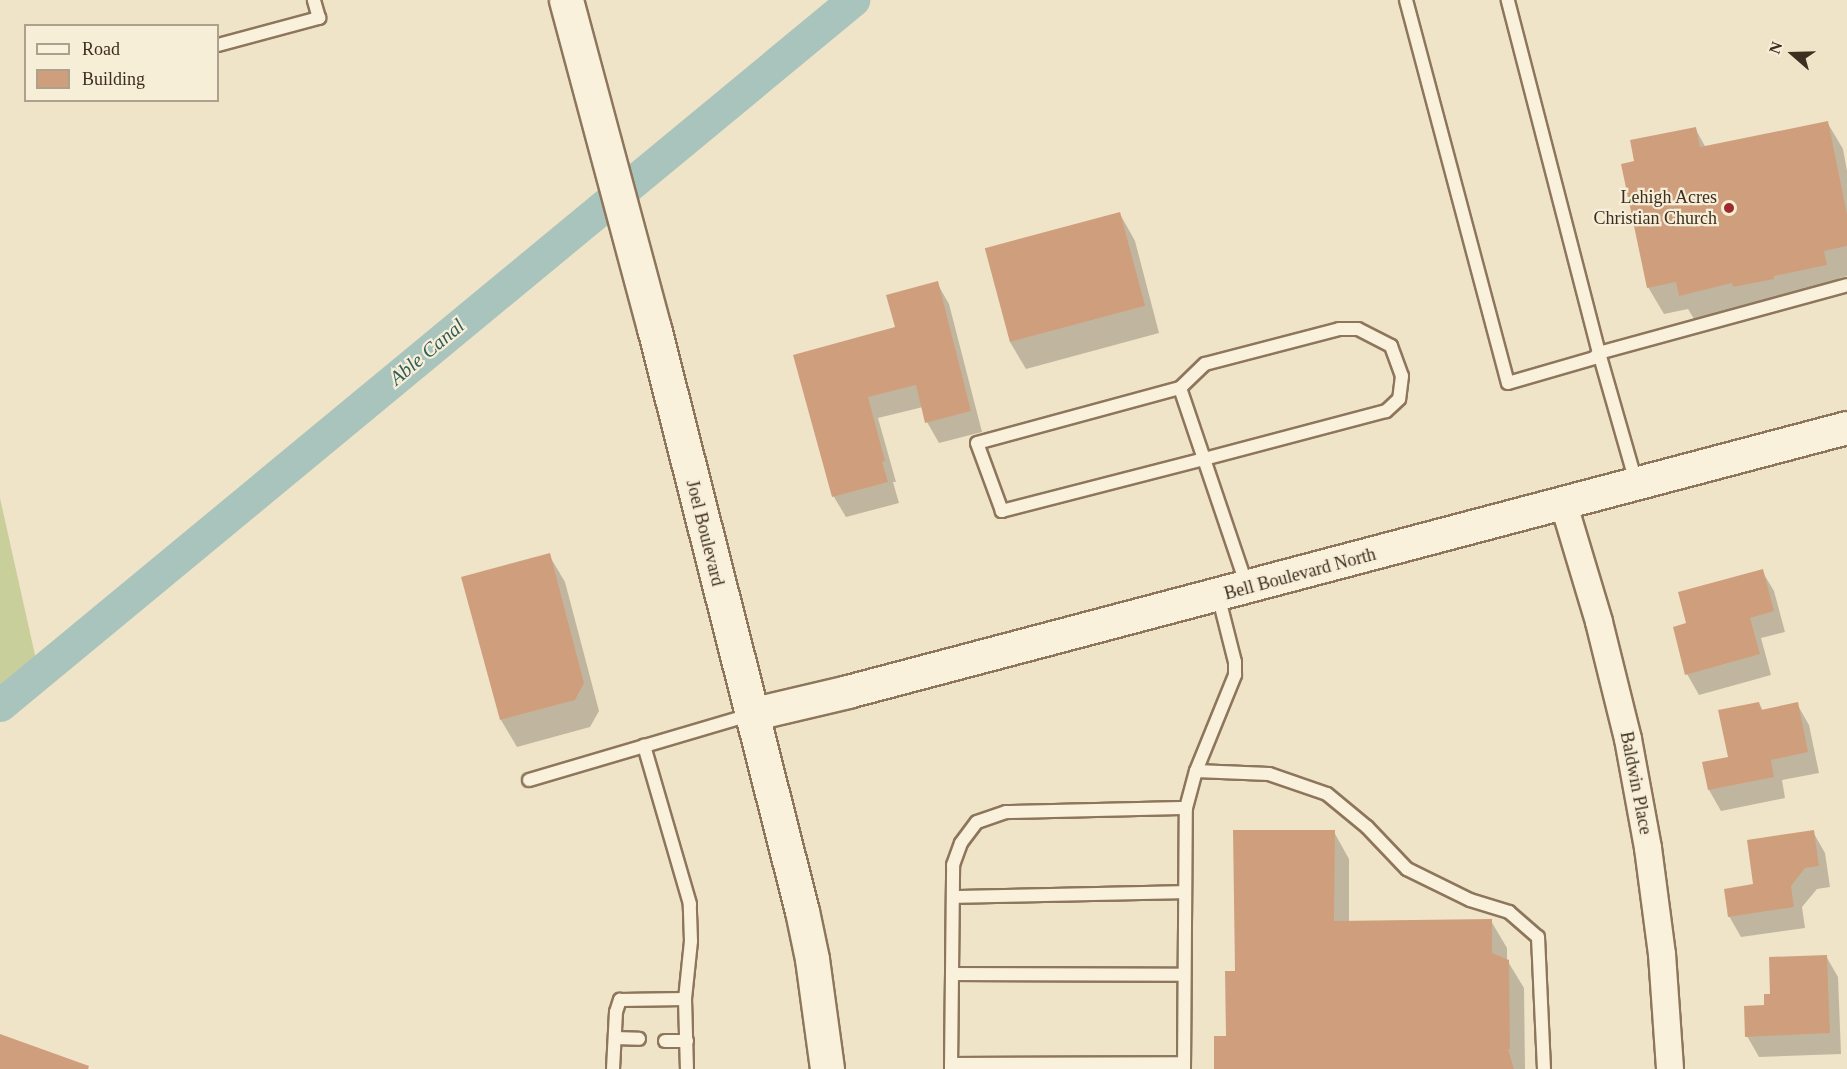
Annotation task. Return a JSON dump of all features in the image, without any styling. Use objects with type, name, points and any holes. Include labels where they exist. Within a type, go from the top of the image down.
[{"type":"main road","name":"Joel Boulevard","points":[[566,0],[635,254],[802,911],[813,959],[827,1069]]},
{"type":"street","name":"Bell Boulevard North","points":[[751,714],[848,692],[1564,505],[1847,428]]},
{"type":"street","name":"Baldwin Place","points":[[1564,505],[1599,622],[1630,750],[1648,848],[1662,954],[1670,1069]]},
{"type":"lane","points":[[219,45],[319,18],[314,0]]},
{"type":"lane","points":[[1406,0],[1508,382],[1594,358],[1599,353],[1847,285]]},
{"type":"lane","points":[[1508,0],[1599,353],[1637,485]]},
{"type":"lane","points":[[1339,328],[1359,329],[1391,345],[1402,376],[1399,399],[1386,411],[1002,511],[976,443],[1180,388],[1205,364],[1339,328]]},
{"type":"lane","points":[[1180,388],[1204,459],[1233,591],[1235,662],[1235,675],[1196,771],[1186,808],[1184,1066],[951,1066],[953,865],[961,843],[977,822],[1006,812],[1186,808]]},
{"type":"lane","points":[[529,780],[751,714]]},
{"type":"lane","points":[[644,746],[690,904],[691,942],[685,999],[687,1069]]},
{"type":"lane","points":[[1196,771],[1269,774],[1327,794],[1367,827],[1407,869],[1470,900],[1509,912],[1538,937],[1544,1069]]},
{"type":"lane","points":[[952,897],[1184,892]]},
{"type":"lane","points":[[952,974],[1184,975]]},
{"type":"lane","points":[[614,1069],[616,1012],[620,1000],[685,999]]},
{"type":"lane","points":[[615,1038],[639,1039]]},
{"type":"lane","points":[[665,1041],[687,1041]]},
{"type":"green space","points":[[0,498],[39,673],[0,705]]},
{"type":"building","points":[[1828,121],[1847,214],[1847,246],[1824,251],[1827,265],[1774,276],[1774,279],[1733,287],[1732,283],[1679,296],[1676,282],[1647,288],[1621,164],[1634,161],[1630,140],[1696,127],[1700,147]]},
{"type":"building","points":[[1120,212],[1145,306],[1010,342],[985,248]]},
{"type":"building","points":[[938,281],[971,411],[925,423],[916,385],[868,397],[885,461],[882,462],[888,482],[832,497],[793,355],[895,327],[886,295]]},
{"type":"building","points":[[550,553],[584,683],[575,700],[500,720],[461,577]]},
{"type":"building","points":[[1763,569],[1774,611],[1750,618],[1760,654],[1685,675],[1673,627],[1686,623],[1678,592]]},
{"type":"building","points":[[1759,702],[1761,710],[1798,702],[1808,752],[1771,760],[1774,777],[1708,790],[1702,762],[1728,757],[1718,710]]},
{"type":"building","points":[[1233,830],[1335,830],[1334,921],[1492,919],[1492,953],[1509,960],[1510,1049],[1508,1049],[1514,1069],[1214,1069],[1214,1036],[1226,1036],[1225,971],[1235,971]]},
{"type":"building","points":[[1814,830],[1819,866],[1805,868],[1791,886],[1794,907],[1728,917],[1724,889],[1753,884],[1747,840]]},
{"type":"building","points":[[1827,955],[1830,1033],[1745,1037],[1744,1006],[1764,1005],[1764,994],[1770,994],[1769,957]]},
{"type":"building","points":[[0,1034],[89,1066],[88,1069],[0,1069]]},
{"type":"waterway","name":"Able Canal","points":[[0,705],[853,0]]},
{"type":"place","name":"Lehigh Acres Christian Church","points":[[1729,208]]}]
